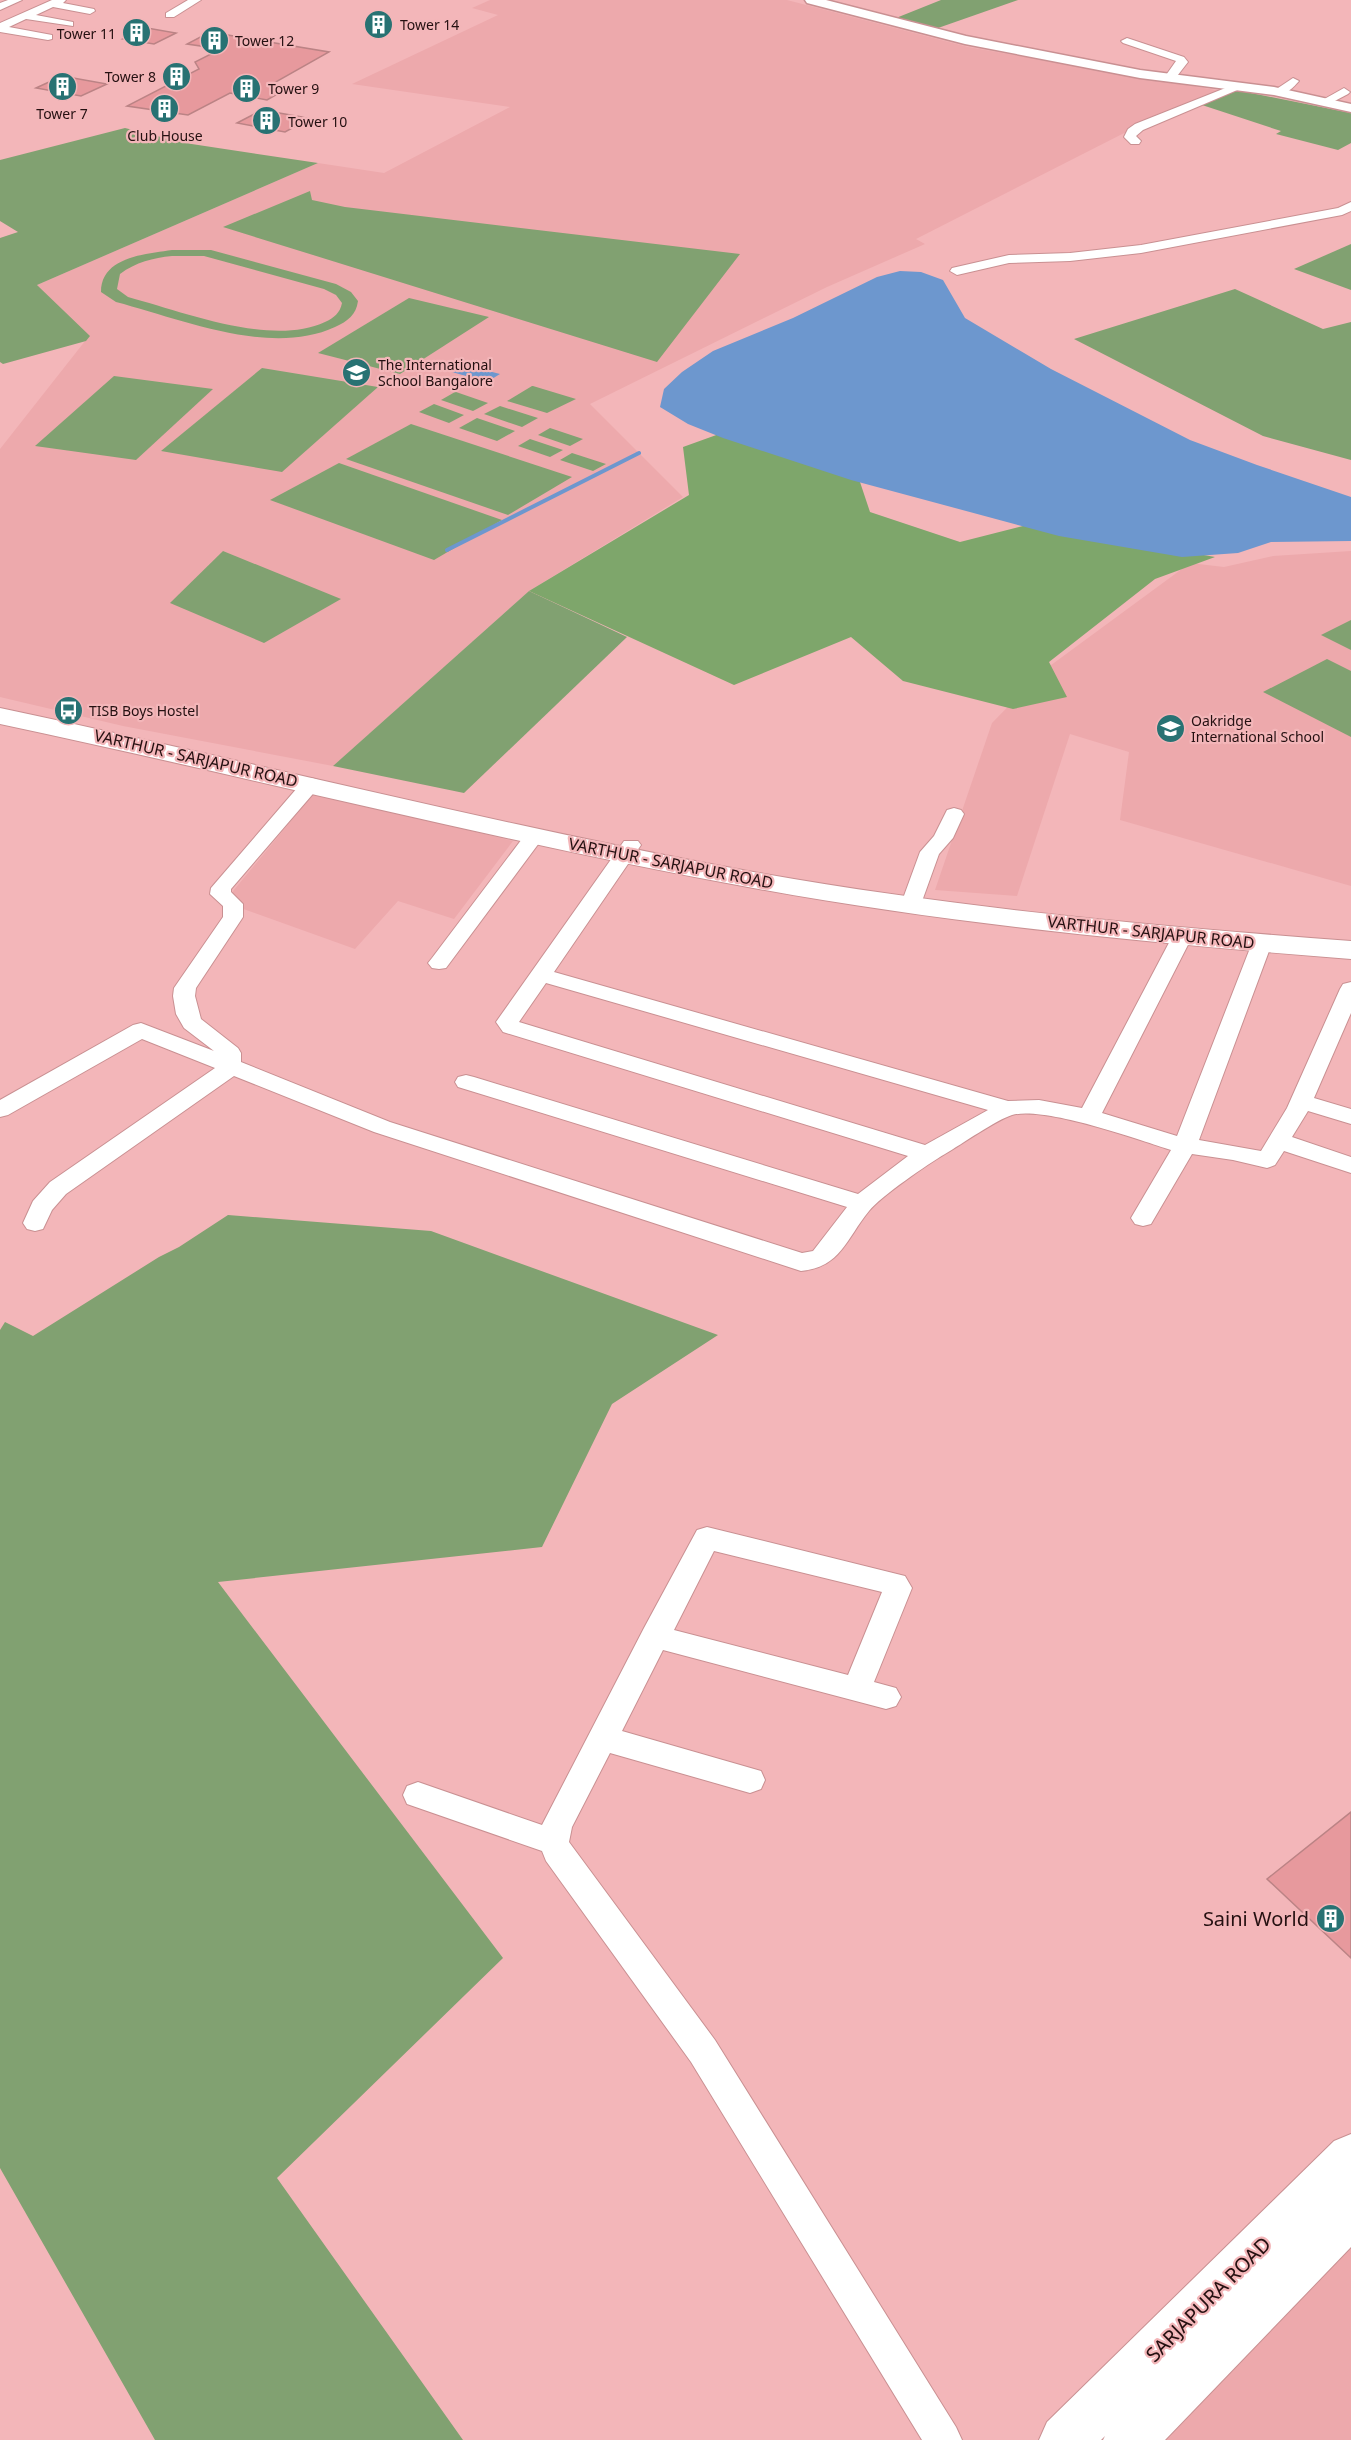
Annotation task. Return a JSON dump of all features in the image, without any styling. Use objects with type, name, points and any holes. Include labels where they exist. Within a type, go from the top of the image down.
[{"type":"main road","name":"VARTHUR - SARJAPUR ROAD","points":[[0,704],[748,879],[912,899],[1182,937],[1351,950]]},
{"type":"main road","name":"VARTHUR - SARJAPUR ROAD","points":[[0,716],[535,835],[628,850]]},
{"type":"main road","name":"VARTHUR - SARJAPUR ROAD","points":[[912,899],[1351,937]]},
{"type":"main road","name":"SARJAPURA ROAD","points":[[1065,2440],[1351,2157]]},
{"type":"main road","points":[[1129,2440],[1351,2213]]},
{"type":"street","points":[[0,7],[17,0]]},
{"type":"street","points":[[170,15],[196,0]]},
{"type":"street","points":[[811,0],[965,40],[1170,78],[1279,92],[1351,108]]},
{"type":"street","points":[[0,28],[57,2],[90,11]]},
{"type":"street","points":[[26,16],[69,24]]},
{"type":"street","points":[[0,28],[48,37]]},
{"type":"street","points":[[1126,41],[1180,59],[1181,66],[1170,78]]},
{"type":"street","points":[[1279,92],[1293,81]]},
{"type":"street","points":[[1135,141],[1130,137],[1132,132],[1139,127],[1238,86]]},
{"type":"street","points":[[1325,102],[1344,92]]},
{"type":"street","points":[[957,271],[1009,260],[1070,257],[1190,241],[1342,211],[1351,206]]},
{"type":"street","points":[[35,1223],[41,1207],[58,1188],[218,1078],[230,1066],[231,1059],[226,1048],[192,1023],[184,1004],[185,988],[233,917],[233,904],[222,897],[221,888],[311,784]]},
{"type":"street","points":[[912,899],[930,852],[943,838],[954,814]]},
{"type":"street","points":[[439,963],[535,835]]},
{"type":"street","points":[[628,850],[509,1018],[508,1025],[927,1154]]},
{"type":"street","points":[[1089,1117],[1182,937]]},
{"type":"street","points":[[1143,1218],[1185,1146],[1262,943]]},
{"type":"street","points":[[541,975],[1008,1108],[1039,1107],[1089,1117],[1185,1146],[1237,1152],[1264,1161],[1270,1158],[1300,1101],[1351,989]]},
{"type":"street","points":[[0,1110],[141,1030],[382,1127],[801,1262],[814,1261],[822,1257],[862,1203],[927,1154],[1008,1108]]},
{"type":"street","points":[[466,1082],[862,1203]]},
{"type":"street","points":[[1300,1101],[1351,1117]]},
{"type":"street","points":[[1279,1141],[1351,1165]]},
{"type":"street","points":[[654,1636],[872,1693],[898,1592],[895,1584],[706,1538],[654,1636],[557,1826],[554,1842],[557,1851],[704,2051],[943,2440]]},
{"type":"street","points":[[602,1738],[750,1779]]},
{"type":"street","points":[[418,1795],[554,1842]]},
{"type":"shaded area","name":"The International School Bangalore","points":[[490,0],[787,0],[968,47],[1221,91],[1136,127],[916,239],[925,244],[827,287],[590,404],[683,497],[529,591],[333,766],[123,726],[0,697],[0,449],[89,336],[37,285],[318,163],[384,173],[510,107],[352,84],[498,15],[472,8]]},
{"type":"shaded area","name":"Oakridge International School","points":[[1351,551],[1351,886],[1120,820],[1129,752],[1070,734],[1017,896],[935,890],[992,723],[1043,671],[1190,563],[1224,567],[1273,556]]},
{"type":"shaded area","points":[[314,793],[513,841],[454,919],[398,901],[355,949],[224,902]]},
{"type":"shaded area","points":[[1351,2240],[1351,2440],[1150,2440]]},
{"type":"green space","points":[[941,0],[1018,0],[938,28],[896,18]]},
{"type":"green space","points":[[1236,90],[1351,113],[1351,143],[1338,150],[1276,134],[1281,131],[1202,105]]},
{"type":"green space","points":[[125,128],[185,143],[318,163],[37,285],[90,336],[86,341],[3,364],[0,362],[0,238],[18,232],[0,221],[0,160]]},
{"type":"green space","points":[[310,191],[312,200],[345,207],[740,254],[657,362],[223,227]]},
{"type":"green space","points":[[1351,244],[1351,290],[1294,269]]},
{"type":"green space","points":[[172,250],[211,250],[336,284],[351,292],[358,301],[357,306],[351,317],[344,322],[310,335],[282,338],[254,337],[197,325],[116,302],[101,292],[103,280],[116,264],[138,256]],"holes":[[[172,256],[204,256],[324,289],[336,295],[342,303],[341,307],[331,319],[303,329],[279,331],[254,329],[175,311],[128,297],[117,289],[120,274],[151,259]]]},
{"type":"green space","points":[[1235,289],[1323,329],[1351,322],[1351,460],[1263,436],[1074,339]]},
{"type":"green space","points":[[409,298],[489,317],[400,374],[318,353]]},
{"type":"green space","points":[[262,368],[378,387],[282,472],[161,451]]},
{"type":"green space","points":[[114,376],[213,389],[136,460],[35,446]]},
{"type":"green space","points":[[532,386],[576,399],[547,413],[507,401]]},
{"type":"green space","points":[[455,392],[488,403],[473,411],[441,400]]},
{"type":"green space","points":[[434,404],[464,415],[449,423],[419,412]]},
{"type":"green space","points":[[500,406],[538,418],[522,427],[484,414]]},
{"type":"green space","points":[[477,418],[515,431],[497,441],[459,428]]},
{"type":"green space","points":[[411,424],[572,477],[508,515],[346,459]]},
{"type":"green space","points":[[550,428],[583,439],[570,446],[538,435]]},
{"type":"green space","points":[[733,429],[851,455],[870,512],[960,542],[1031,524],[1215,557],[1155,579],[1049,662],[1067,697],[1013,709],[903,681],[851,637],[734,685],[529,591],[689,495],[683,447]]},
{"type":"green space","points":[[530,439],[563,450],[550,457],[518,446]]},
{"type":"green space","points":[[572,453],[606,464],[593,471],[560,460]]},
{"type":"green space","points":[[339,463],[502,520],[434,560],[270,500]]},
{"type":"green space","points":[[223,551],[341,599],[264,643],[170,603]]},
{"type":"green space","points":[[529,591],[627,637],[464,793],[333,766]]},
{"type":"green space","points":[[1351,620],[1351,650],[1321,635]]},
{"type":"green space","points":[[1327,659],[1351,671],[1351,737],[1263,692]]},
{"type":"green space","points":[[228,1215],[431,1231],[718,1335],[612,1404],[542,1547],[218,1582],[503,1958],[277,2178],[463,2440],[155,2440],[0,2168],[0,1330],[5,1322],[33,1336]]},
{"type":"water","points":[[900,271],[921,272],[943,280],[965,318],[1051,369],[1190,440],[1351,497],[1351,541],[1271,542],[1238,553],[1182,557],[1059,536],[851,480],[723,438],[688,424],[660,407],[664,389],[682,372],[713,351],[793,318],[877,277]]},
{"type":"water","points":[[465,365],[500,374],[487,382],[452,372]]},
{"type":"building","points":[[147,28],[176,33],[154,44],[123,39]]},
{"type":"building","points":[[210,32],[329,52],[272,84],[290,87],[267,100],[230,93],[188,115],[127,106],[199,69],[195,62],[221,49],[187,44]]},
{"type":"building","name":"Tower 7","points":[[62,76],[107,84],[81,96],[36,88]]},
{"type":"building","name":"Tower 10","points":[[262,110],[309,119],[285,132],[237,123]]},
{"type":"building","name":"Saini World","points":[[1351,1812],[1351,1958],[1267,1879]]},
{"type":"waterway","points":[[447,550],[639,453]]},
{"type":"place","name":"Tower 14","points":[[379,24]]},
{"type":"place","name":"Tower 11","points":[[137,33]]},
{"type":"place","name":"Tower 12","points":[[214,40]]},
{"type":"place","name":"Tower 8","points":[[177,76]]},
{"type":"place","name":"Tower 7","points":[[62,86]]},
{"type":"place","name":"Tower 9","points":[[247,88]]},
{"type":"place","name":"Club House","points":[[165,108]]},
{"type":"place","name":"Tower 10","points":[[267,121]]},
{"type":"place","name":"The International School Bangalore","points":[[357,372]]},
{"type":"place","name":"TISB Boys Hostel","points":[[68,710]]},
{"type":"place","name":"Oakridge International School","points":[[1170,728]]},
{"type":"place","name":"Saini World","points":[[1330,1918]]}]
